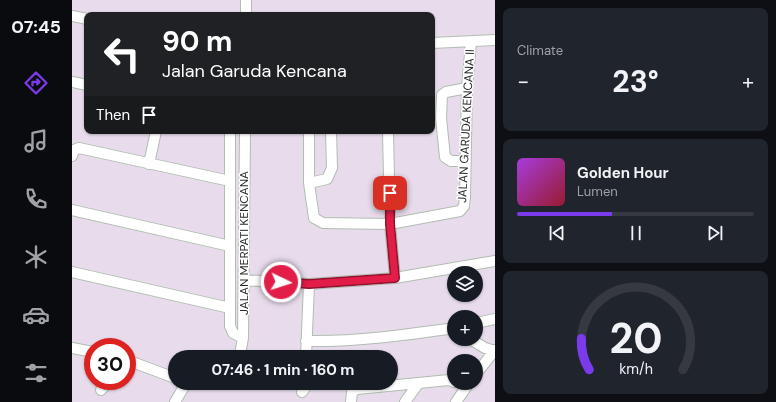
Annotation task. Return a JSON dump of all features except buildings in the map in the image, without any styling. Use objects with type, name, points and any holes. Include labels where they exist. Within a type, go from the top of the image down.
[{"type":"street","points":[[246,0],[246,12]]},
{"type":"street","points":[[72,16],[84,19]]},
{"type":"street","points":[[435,43],[495,40]]},
{"type":"street","name":"JALAN GARUDA KENCANA II","points":[[309,183],[314,218],[323,223],[390,224],[460,211],[464,206],[467,88],[471,42]]},
{"type":"street","points":[[72,82],[84,84]]},
{"type":"street","points":[[466,161],[451,161],[445,157],[441,118],[442,95],[446,92],[467,88]]},
{"type":"street","points":[[149,164],[155,134]]},
{"type":"street","points":[[230,134],[231,331],[243,338]]},
{"type":"street","name":"JALAN MERPATI KENCANA","points":[[238,350],[243,338],[245,134]]},
{"type":"street","points":[[309,134],[309,183],[327,179],[332,173],[331,134]]},
{"type":"street","points":[[388,134],[390,224],[395,278]]},
{"type":"street","points":[[230,144],[245,144]]},
{"type":"street","points":[[72,156],[74,150],[79,148],[230,181]]},
{"type":"street","points":[[72,210],[230,246]]},
{"type":"street","points":[[244,280],[309,284],[395,278],[495,262]]},
{"type":"street","points":[[72,272],[230,308]]},
{"type":"street","points":[[306,350],[309,284]]},
{"type":"street","points":[[483,322],[495,319]]},
{"type":"street","points":[[306,341],[332,342],[367,339],[447,329]]},
{"type":"street","points":[[482,346],[495,350],[483,365]]},
{"type":"street","points":[[72,348],[84,350]]},
{"type":"street","points":[[136,363],[168,375]]},
{"type":"street","points":[[351,402],[352,392],[358,389],[447,380]]},
{"type":"street","points":[[405,402],[418,384]]},
{"type":"street","points":[[175,402],[182,390]]},
{"type":"street","points":[[456,402],[464,390]]},
{"type":"route","points":[[281,282],[309,284],[395,278],[390,224],[390,193]]}]
